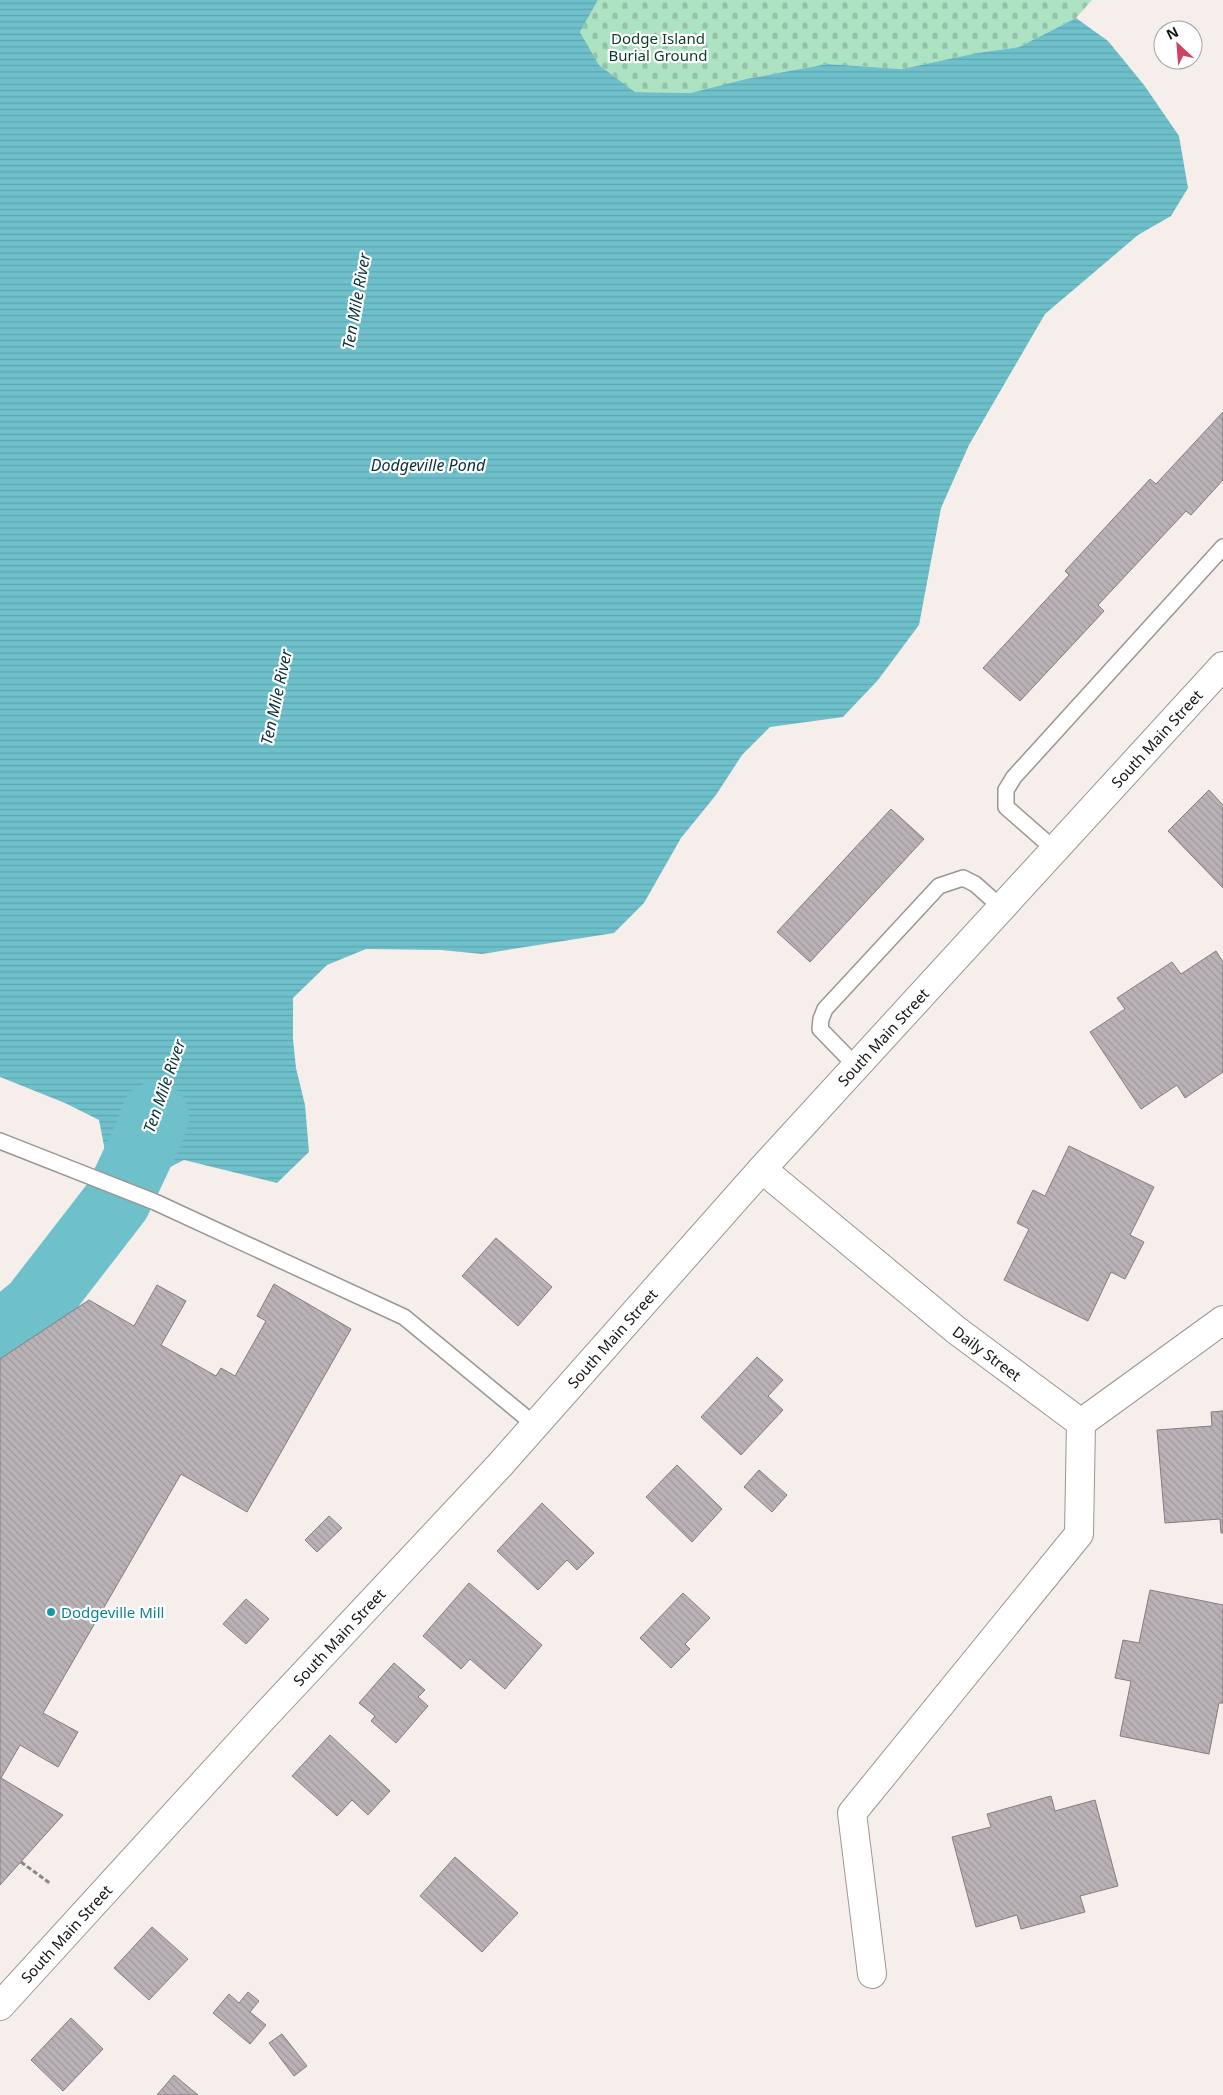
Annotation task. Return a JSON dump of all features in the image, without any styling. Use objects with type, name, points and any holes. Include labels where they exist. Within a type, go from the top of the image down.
[{"type":"main road","name":"South Main Street","points":[[0,2006],[262,1719],[499,1466],[762,1169],[1223,666]]},
{"type":"main road","name":"Daily Street","points":[[762,1169],[956,1330],[1081,1423]]},
{"type":"main road","points":[[872,1974],[852,1813],[1079,1534],[1081,1423],[1223,1320]]},
{"type":"lane","points":[[1055,850],[1006,807],[1006,790],[1014,777],[1223,547]]},
{"type":"lane","points":[[856,1066],[820,1029],[825,1009],[939,886],[962,878],[975,884],[1002,908]]},
{"type":"lane","points":[[0,1141],[155,1202],[404,1317],[535,1425]]},
{"type":"path","points":[[21,1862],[51,1884]]},
{"type":"green space","name":"Dodge Island Burial Ground","points":[[598,0],[1092,0],[1076,18],[1019,47],[977,53],[902,69],[827,64],[746,79],[690,93],[635,92],[599,65],[580,32]]},
{"type":"water","name":"Dodgeville Pond","points":[[0,0],[598,0],[580,32],[599,65],[635,92],[690,93],[746,79],[827,64],[902,69],[977,53],[1019,47],[1076,18],[1108,41],[1144,85],[1179,136],[1188,188],[1171,216],[1138,235],[1045,314],[969,445],[941,508],[919,625],[878,680],[843,717],[770,727],[742,755],[716,795],[681,838],[644,903],[614,933],[482,954],[441,950],[366,949],[327,965],[293,998],[293,1039],[296,1068],[305,1105],[309,1152],[277,1183],[184,1160],[164,1170],[137,1213],[117,1201],[85,1189],[106,1156],[99,1120],[65,1103],[0,1077]]},
{"type":"building","points":[[1223,412],[1223,480],[1191,515],[1186,511],[1098,605],[1104,611],[1020,701],[983,668],[1069,575],[1065,571],[1150,479],[1156,484]]},
{"type":"building","points":[[1209,790],[1223,805],[1223,888],[1168,831]]},
{"type":"building","points":[[891,809],[924,839],[810,962],[777,932]]},
{"type":"building","points":[[1216,951],[1223,962],[1223,1072],[1185,1098],[1177,1085],[1141,1109],[1090,1032],[1125,1009],[1117,998],[1172,962],[1181,974]]},
{"type":"building","points":[[1069,1146],[1154,1187],[1130,1235],[1144,1242],[1125,1279],[1111,1272],[1088,1321],[1004,1280],[1029,1229],[1017,1223],[1033,1190],[1045,1196]]},
{"type":"building","points":[[496,1238],[552,1287],[518,1326],[462,1276]]},
{"type":"building","name":"Dodgeville Mill","points":[[274,1284],[351,1329],[247,1512],[181,1474],[43,1713],[78,1732],[58,1767],[20,1745],[1,1778],[63,1815],[0,1885],[0,1359],[89,1300],[134,1326],[157,1285],[186,1301],[161,1345],[216,1376],[221,1368],[235,1376],[266,1321],[257,1316]]},
{"type":"building","points":[[757,1357],[783,1380],[768,1396],[783,1410],[741,1455],[701,1417]]},
{"type":"building","points":[[1223,1411],[1223,1533],[1221,1533],[1220,1519],[1165,1523],[1157,1430],[1212,1426],[1211,1412]]},
{"type":"building","points":[[677,1465],[722,1509],[692,1542],[646,1497]]},
{"type":"building","points":[[759,1470],[787,1495],[772,1512],[744,1487]]},
{"type":"building","points":[[542,1503],[594,1553],[577,1570],[567,1560],[538,1590],[497,1551]]},
{"type":"building","points":[[329,1516],[342,1528],[317,1552],[305,1540]]},
{"type":"building","points":[[469,1583],[542,1645],[505,1689],[470,1659],[461,1669],[423,1636]]},
{"type":"building","points":[[1150,1590],[1223,1605],[1223,1703],[1219,1703],[1209,1754],[1120,1736],[1131,1681],[1115,1678],[1123,1640],[1139,1643]]},
{"type":"building","points":[[683,1593],[710,1618],[685,1644],[690,1649],[671,1668],[640,1638]]},
{"type":"building","points":[[246,1599],[269,1619],[246,1644],[223,1624]]},
{"type":"building","points":[[394,1663],[425,1690],[418,1697],[428,1706],[396,1743],[371,1721],[375,1716],[359,1703]]},
{"type":"building","points":[[330,1735],[390,1791],[368,1815],[352,1800],[337,1816],[292,1776]]},
{"type":"building","points":[[1051,1796],[1055,1811],[1095,1800],[1118,1886],[1080,1896],[1085,1912],[1021,1929],[1017,1915],[976,1927],[952,1837],[991,1827],[987,1814]]},
{"type":"building","points":[[455,1857],[518,1913],[482,1952],[420,1896]]},
{"type":"building","points":[[152,1927],[188,1959],[149,2000],[114,1968]]},
{"type":"building","points":[[248,1992],[259,2001],[250,2012],[266,2025],[250,2044],[213,2013],[229,1994],[239,2003]]},
{"type":"building","points":[[71,2018],[103,2049],[63,2091],[31,2060]]},
{"type":"building","points":[[282,2034],[307,2066],[294,2076],[269,2043]]},
{"type":"building","points":[[174,2075],[198,2095],[157,2095]]},
{"type":"waterway","name":"Ten Mile River","points":[[0,1336],[35,1307],[117,1201],[155,1116]]},
{"type":"place","name":"Dodgeville Mill","points":[[51,1612]]}]
